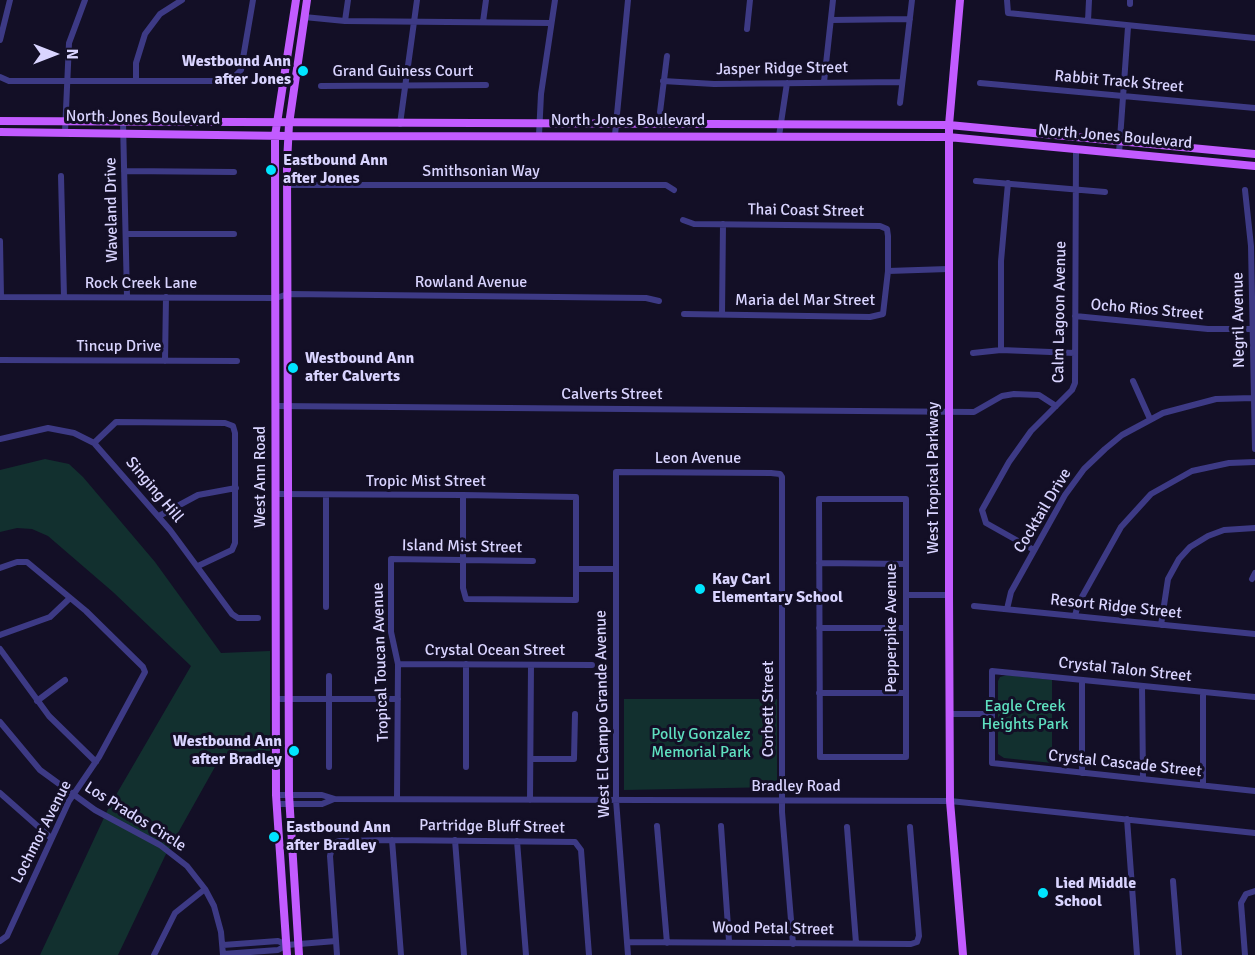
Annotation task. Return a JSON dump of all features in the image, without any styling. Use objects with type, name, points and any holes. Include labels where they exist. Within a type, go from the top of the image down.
[{"type":"main road","name":"West Ann Road","points":[[296,0],[275,136],[289,406],[289,799],[300,955]]},
{"type":"main road","points":[[301,0],[301,13],[304,17]]},
{"type":"main road","name":"West Ann Road","points":[[287,955],[277,800],[276,406],[288,136],[307,0]]},
{"type":"main road","name":"West Tropical Parkway","points":[[960,0],[948,137],[949,714],[950,801],[963,955]]},
{"type":"main road","name":"North Jones Boulevard","points":[[0,121],[277,124],[949,125],[1255,154]]},
{"type":"main road","name":"North Jones Boulevard","points":[[0,132],[275,136],[948,137],[1255,166]]},
{"type":"street","points":[[0,40],[10,0]]},
{"type":"street","points":[[65,132],[69,43],[85,0]]},
{"type":"street","points":[[136,79],[136,63],[145,34],[160,14],[182,0]]},
{"type":"street","points":[[0,77],[9,81],[66,79],[230,81],[237,77],[241,70],[253,0]]},
{"type":"street","points":[[345,21],[348,0]]},
{"type":"street","points":[[400,124],[417,0]]},
{"type":"street","points":[[483,22],[486,0]]},
{"type":"street","points":[[540,135],[539,124],[555,0]]},
{"type":"street","points":[[615,135],[628,0]]},
{"type":"street","points":[[747,29],[750,0]]},
{"type":"street","points":[[824,82],[833,0]]},
{"type":"street","points":[[900,103],[912,0]]},
{"type":"street","points":[[1007,0],[1008,13],[1128,27],[1255,38]]},
{"type":"street","points":[[1088,21],[1089,0]]},
{"type":"street","points":[[304,17],[345,21],[551,23]]},
{"type":"street","points":[[831,20],[910,19]]},
{"type":"street","points":[[1119,153],[1128,27]]},
{"type":"street","points":[[660,112],[667,56]]},
{"type":"street","name":"Jasper Ridge Street","points":[[663,81],[901,82]]},
{"type":"street","points":[[779,136],[787,83]]},
{"type":"street","name":"Rabbit Track Street","points":[[980,83],[1255,108]]},
{"type":"street","name":"Grand Guiness Court","points":[[321,86],[405,84],[486,86]]},
{"type":"street","name":"Waveland Drive","points":[[123,122],[127,297]]},
{"type":"street","name":"Calm Lagoon Avenue","points":[[1034,550],[986,523],[982,510],[1008,462],[1031,431],[1072,390],[1075,383],[1076,149]]},
{"type":"street","points":[[124,171],[234,172]]},
{"type":"street","points":[[61,176],[64,297]]},
{"type":"street","points":[[976,181],[1105,192]]},
{"type":"street","points":[[1001,350],[1001,261],[1008,183]]},
{"type":"street","name":"Smithsonian Way","points":[[287,185],[666,185],[674,190]]},
{"type":"street","name":"Negril Avenue","points":[[1245,190],[1251,246],[1255,449]]},
{"type":"street","name":"Thai Coast Street","points":[[683,220],[694,224],[880,225],[887,229],[888,271]]},
{"type":"street","points":[[722,314],[723,224]]},
{"type":"street","points":[[126,234],[234,234]]},
{"type":"street","points":[[0,241],[1,297]]},
{"type":"street","points":[[888,271],[948,270]]},
{"type":"street","name":"Maria del Mar Street","points":[[684,314],[870,317],[883,314],[888,271]]},
{"type":"street","name":"Rock Creek Lane","points":[[1,297],[282,296]]},
{"type":"street","name":"Rowland Avenue","points":[[282,296],[646,298],[659,301]]},
{"type":"street","points":[[165,361],[166,297]]},
{"type":"street","name":"Ocho Rios Street","points":[[1075,316],[1208,329],[1252,329]]},
{"type":"street","points":[[973,353],[1001,350],[1075,353]]},
{"type":"street","name":"Tincup Drive","points":[[0,360],[237,361]]},
{"type":"street","points":[[1133,381],[1150,419]]},
{"type":"street","name":"Calverts Street","points":[[276,406],[974,412],[1002,396],[1014,394],[1040,395],[1056,406]]},
{"type":"street","name":"Cocktail Drive","points":[[1007,609],[1011,592],[1065,495],[1084,469],[1122,435],[1150,419],[1194,403],[1254,398]]},
{"type":"street","points":[[94,443],[116,422],[225,423],[233,426],[236,433],[234,546],[230,551],[212,557],[198,566]]},
{"type":"street","name":"Singing Hill","points":[[0,439],[48,428],[74,433],[94,443],[159,516],[232,614],[238,618],[258,618]]},
{"type":"street","points":[[1075,616],[1077,604],[1121,527],[1151,494],[1192,471],[1229,463],[1255,462]]},
{"type":"street","name":"Leon Avenue","points":[[616,472],[780,474]]},
{"type":"street","name":"West El Campo Grande Avenue","points":[[616,472],[616,800],[628,955]]},
{"type":"street","name":"Corbett Street","points":[[780,474],[783,801],[793,944]]},
{"type":"street","points":[[159,516],[198,495],[236,488]]},
{"type":"street","name":"Tropic Mist Street","points":[[276,494],[576,497],[577,569]]},
{"type":"street","points":[[327,495],[327,607]]},
{"type":"street","points":[[463,495],[463,594],[466,599],[576,600],[577,569],[615,569]]},
{"type":"street","name":"Pepperpike Avenue","points":[[819,563],[819,499],[906,499],[906,758],[820,757],[819,693]]},
{"type":"street","points":[[1161,625],[1168,579],[1179,559],[1190,547],[1224,530],[1255,528]]},
{"type":"street","name":"Island Mist Street","points":[[391,559],[532,561]]},
{"type":"street","name":"Tropical Toucan Avenue","points":[[391,559],[391,632],[398,664],[396,799]]},
{"type":"street","points":[[0,568],[23,561],[70,598],[50,616],[0,635]]},
{"type":"street","points":[[906,564],[819,563],[819,693],[906,693]]},
{"type":"street","points":[[906,595],[949,595]]},
{"type":"street","name":"Lochmor Avenue","points":[[0,942],[7,936],[73,795],[96,762],[145,672],[144,667],[70,598]]},
{"type":"street","name":"Resort Ridge Street","points":[[974,606],[1255,634]]},
{"type":"street","points":[[819,628],[906,628]]},
{"type":"street","points":[[0,649],[37,701],[63,731],[96,762]]},
{"type":"street","name":"Crystal Ocean Street","points":[[398,664],[592,665]]},
{"type":"street","points":[[466,664],[466,767]]},
{"type":"street","points":[[530,800],[531,664]]},
{"type":"street","name":"Crystal Talon Street","points":[[992,714],[992,670],[1255,697]]},
{"type":"street","points":[[329,676],[329,767]]},
{"type":"street","points":[[37,701],[65,680]]},
{"type":"street","points":[[1082,680],[1082,773]]},
{"type":"street","points":[[1142,686],[1143,779]]},
{"type":"street","points":[[1203,692],[1203,785]]},
{"type":"street","points":[[276,699],[398,699]]},
{"type":"street","points":[[531,759],[574,759],[575,714]]},
{"type":"street","points":[[949,714],[992,714]]},
{"type":"street","name":"Crystal Cascade Street","points":[[992,714],[992,763],[1255,791]]},
{"type":"street","name":"Los Prados Circle","points":[[0,722],[40,770],[112,821],[173,854],[192,871],[205,889],[218,919],[224,955]]},
{"type":"street","points":[[0,793],[51,838]]},
{"type":"street","name":"Bradley Road","points":[[277,800],[322,795],[335,799],[950,801],[1255,833]]},
{"type":"street","points":[[1127,819],[1137,955]]},
{"type":"street","points":[[657,826],[667,943]]},
{"type":"street","points":[[721,826],[729,941]]},
{"type":"street","points":[[847,827],[856,943]]},
{"type":"street","name":"Wood Petal Street","points":[[627,942],[729,941],[904,946],[917,942],[919,930],[910,827]]},
{"type":"street","points":[[392,840],[401,955]]},
{"type":"street","name":"Partridge Bluff Street","points":[[336,941],[330,856],[333,843],[392,840],[570,841],[579,845],[589,955]]},
{"type":"street","points":[[455,840],[464,955]]},
{"type":"street","points":[[517,841],[526,955]]},
{"type":"street","points":[[1173,881],[1179,955]]},
{"type":"street","points":[[154,955],[175,913],[205,889]]},
{"type":"street","points":[[1245,955],[1241,903],[1246,894],[1255,891]]},
{"type":"street","points":[[223,945],[278,942],[287,945],[336,941],[338,955]]},
{"type":"street","points":[[224,955],[278,950],[287,945]]},
{"type":"green space","points":[[45,459],[69,464],[83,477],[155,562],[221,653],[270,651],[270,751],[236,752],[216,765],[165,856],[118,955],[40,955],[109,807],[191,666],[113,592],[48,536],[32,529],[17,528],[0,532],[0,470]]},
{"type":"green space","name":"Eagle Creek Heights Park","points":[[1007,675],[1052,680],[1052,763],[1004,758],[998,754],[998,681],[1000,677]]},
{"type":"green space","name":"Polly Gonzalez Memorial Park","points":[[624,699],[777,699],[777,787],[624,790]]},
{"type":"place","name":"Westbound Ann after Jones","points":[[303,71]]},
{"type":"place","name":"Eastbound Ann after Jones","points":[[271,170]]},
{"type":"place","name":"Westbound Ann after Calverts","points":[[293,368]]},
{"type":"place","name":"Kay Carl Elementary School","points":[[700,589]]},
{"type":"place","name":"Westbound Ann after Bradley","points":[[294,751]]},
{"type":"place","name":"Eastbound Ann after Bradley","points":[[274,837]]},
{"type":"place","name":"Lied Middle School","points":[[1043,893]]}]
